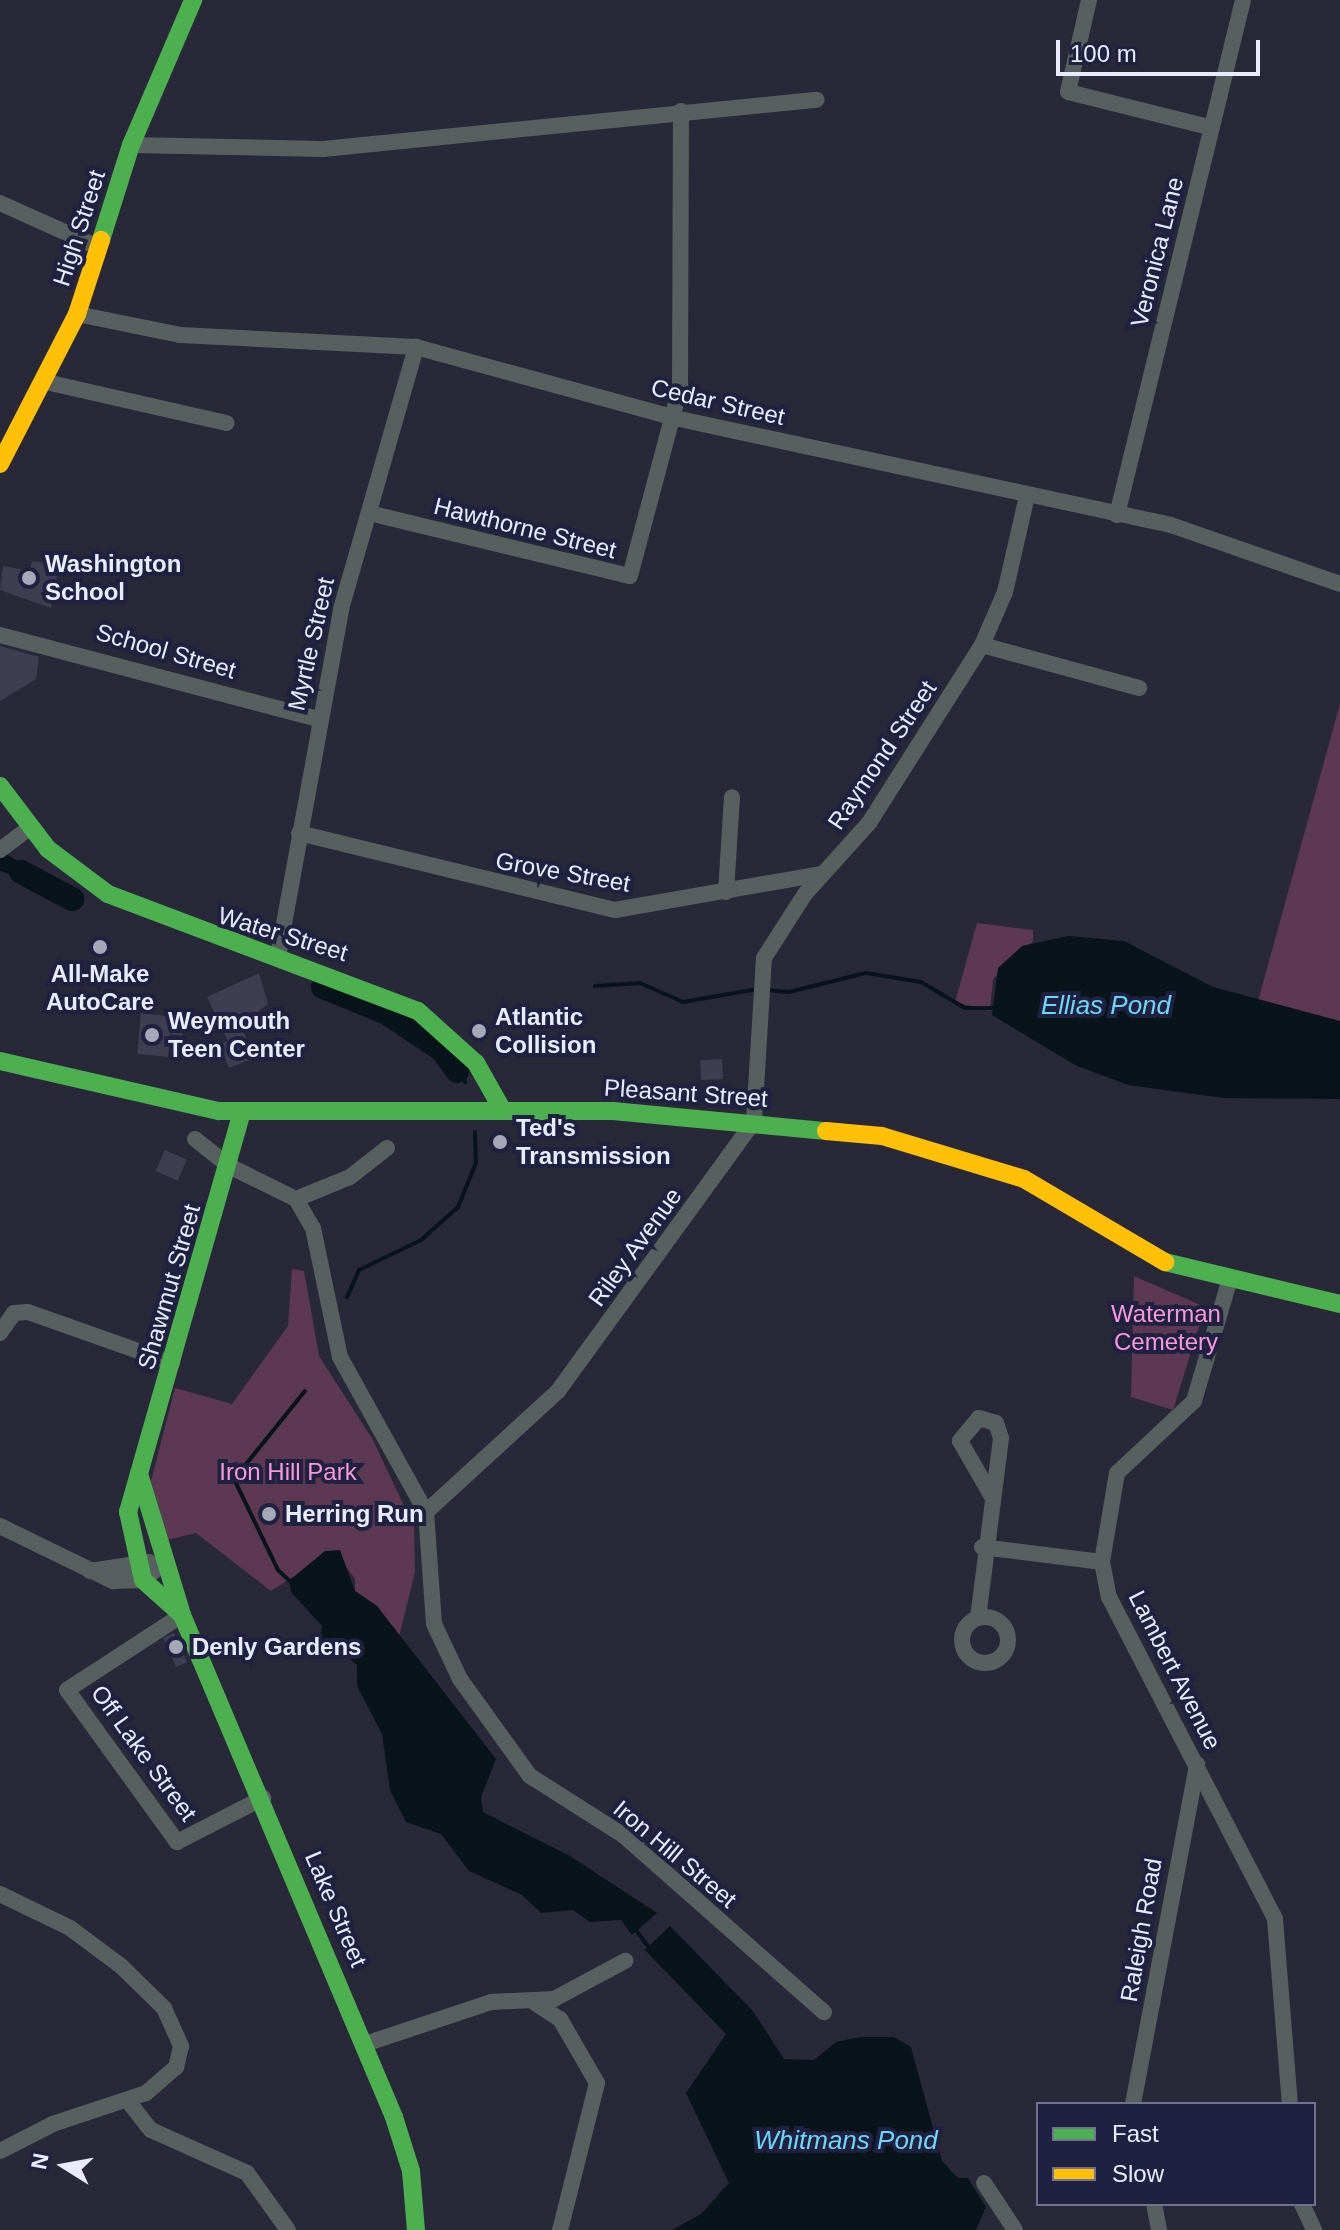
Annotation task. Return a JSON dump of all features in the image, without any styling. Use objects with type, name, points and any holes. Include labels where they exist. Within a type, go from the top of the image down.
[{"type":"main road","name":"High Street","points":[[0,464],[46,382],[77,314],[131,145],[193,0]]},
{"type":"main road","name":"Water Street","points":[[0,786],[30,827],[108,894],[418,1011],[476,1063],[502,1109]]},
{"type":"main road","name":"Pleasant Street","points":[[0,1061],[242,1113],[502,1109],[754,1121],[882,1136],[999,1170],[1044,1190],[1150,1256],[1229,1282],[1340,1304]]},
{"type":"main road","name":"Shawmut Street","points":[[138,1570],[127,1524],[242,1113]]},
{"type":"main road","points":[[139,1474],[164,1563]]},
{"type":"main road","name":"Lake Street","points":[[164,1563],[182,1615],[263,1798],[365,2044],[411,2171],[412,2229]]},
{"type":"main road","name":"Lake Street","points":[[138,1570],[182,1615]]},
{"type":"street","points":[[1089,0],[1068,92],[1212,128]]},
{"type":"street","name":"Veronica Lane","points":[[1117,515],[1243,0]]},
{"type":"street","points":[[131,145],[323,149],[681,111],[817,100]]},
{"type":"street","name":"Hawthorne Street","points":[[369,513],[630,576],[675,418],[681,111]]},
{"type":"street","points":[[0,203],[98,247]]},
{"type":"street","name":"Cedar Street","points":[[77,314],[180,335],[416,347],[675,418],[1171,525],[1340,584]]},
{"type":"street","name":"Myrtle Street","points":[[278,957],[318,719],[369,513],[416,347]]},
{"type":"street","points":[[46,382],[226,423]]},
{"type":"street","name":"Raymond Street","points":[[754,1121],[759,971],[822,874],[869,823],[982,645],[1005,592],[1027,496]]},
{"type":"street","name":"School Street","points":[[0,635],[58,646],[318,719]]},
{"type":"street","points":[[982,645],[1139,688]]},
{"type":"street","points":[[726,892],[732,797]]},
{"type":"street","points":[[7,845],[30,827]]},
{"type":"street","name":"Grove Street","points":[[299,833],[615,910],[822,874]]},
{"type":"street","name":"Riley Avenue","points":[[426,1512],[551,1399],[754,1121]]},
{"type":"street","points":[[195,1139],[229,1166],[296,1199],[350,1177],[387,1148]]},
{"type":"street","name":"Iron Hill Street","points":[[296,1199],[313,1228],[340,1357],[426,1512],[439,1641],[517,1762],[554,1796],[623,1835],[824,2012]]},
{"type":"street","name":"Lambert Avenue","points":[[1229,1282],[1194,1401],[1117,1473],[1102,1562],[1109,1597],[1275,1919],[1290,2102]]},
{"type":"street","points":[[0,1333],[14,1313],[28,1312],[172,1363]]},
{"type":"street","points":[[978,1618],[982,1547],[991,1495]]},
{"type":"street","points":[[0,1526],[88,1571],[138,1570],[164,1563]]},
{"type":"street","points":[[982,1547],[1102,1562]]},
{"type":"street","name":"Off Lake Street","points":[[182,1615],[67,1690],[177,1842],[263,1798]]},
{"type":"street","name":"Raleigh Road","points":[[1133,2102],[1197,1764]]},
{"type":"street","points":[[0,1894],[101,1949],[173,2023],[181,2046],[176,2067],[128,2101],[53,2124],[0,2151]]},
{"type":"street","points":[[365,2044],[491,2002],[535,2003],[625,1961]]},
{"type":"street","points":[[535,2003],[560,2019],[597,2083],[560,2230]]},
{"type":"street","points":[[128,2101],[151,2130],[247,2173],[288,2230]]},
{"type":"street","points":[[984,2183],[1015,2230]]},
{"type":"street","points":[[1154,2206],[1159,2230]]},
{"type":"street","points":[[1303,2206],[1314,2230]]},
{"type":"green space","points":[[1340,704],[1340,1021],[1336,1021],[1258,1001]]},
{"type":"green space","points":[[977,923],[1033,930],[1033,941],[993,979],[990,1011],[955,1002]]},
{"type":"green space","name":"Iron Hill Park","points":[[292,1269],[304,1271],[319,1356],[373,1440],[414,1527],[415,1572],[399,1637],[377,1606],[355,1591],[355,1579],[341,1560],[324,1557],[271,1591],[196,1533],[167,1540],[151,1481],[175,1388],[232,1404],[288,1326]]},
{"type":"green space","name":"Waterman Cemetery","points":[[1134,1276],[1205,1307],[1173,1410],[1131,1397]]},
{"type":"water","points":[[0,850],[33,871],[47,887],[0,871]]},
{"type":"water","name":"Ellias Pond","points":[[1068,936],[1124,941],[1213,987],[1340,1021],[1340,1099],[1224,1098],[1128,1085],[1075,1065],[992,1015],[998,968],[1022,946]]},
{"type":"water","points":[[340,1550],[355,1591],[377,1606],[496,1759],[481,1797],[483,1812],[570,1856],[657,1913],[632,1935],[621,1920],[590,1922],[573,1910],[541,1913],[522,1895],[469,1871],[441,1834],[406,1822],[390,1790],[382,1734],[357,1686],[357,1665],[342,1652],[326,1659],[317,1651],[322,1626],[291,1592],[290,1580],[325,1551]]},
{"type":"water","name":"Whitmans Pond","points":[[670,1926],[753,2011],[784,2059],[814,2060],[836,2042],[860,2037],[894,2037],[911,2047],[942,2161],[958,2178],[968,2178],[986,2207],[976,2230],[672,2230],[701,2214],[729,2183],[686,2093],[726,2034],[645,1950]]},
{"type":"building","name":"Washington School","points":[[32,561],[59,565],[51,608],[0,590],[3,566],[30,571]]},
{"type":"building","points":[[0,646],[39,657],[36,679],[0,701]]},
{"type":"building","points":[[259,973],[268,1004],[241,1025],[254,1058],[229,1068],[220,1044],[228,1041],[207,997]]},
{"type":"building","name":"Weymouth Teen Center","points":[[141,1013],[183,1018],[182,1036],[170,1034],[168,1057],[137,1054]]},
{"type":"building","points":[[722,1059],[723,1079],[701,1080],[700,1060]]},
{"type":"building","points":[[165,1150],[187,1160],[178,1181],[156,1171]]},
{"type":"building","name":"Denly Gardens","points":[[174,1633],[187,1662],[176,1667],[163,1638]]},
{"type":"waterway","points":[[21,872],[72,899]]},
{"type":"waterway","points":[[767,990],[789,992],[866,973],[921,982],[965,1008],[995,1008]]},
{"type":"waterway","points":[[595,986],[640,983],[683,1002],[758,989]]},
{"type":"waterway","points":[[323,987],[387,1013],[442,1050],[457,1071]]},
{"type":"waterway","points":[[461,1069],[465,1082]]},
{"type":"waterway","points":[[347,1297],[359,1270],[421,1240],[458,1207],[476,1163],[475,1132]]},
{"type":"waterway","points":[[293,1584],[278,1570],[234,1479],[305,1391]]},
{"type":"waterway","points":[[635,1929],[651,1950]]},
{"type":"traffic: fast","points":[[101,240],[131,145],[193,0]]},
{"type":"traffic: fast","points":[[0,786],[48,849],[108,894],[418,1011],[476,1063],[502,1109]]},
{"type":"traffic: fast","points":[[0,1061],[219,1111],[613,1111],[826,1131]]},
{"type":"traffic: fast","points":[[182,1615],[143,1580],[128,1512],[242,1113]]},
{"type":"traffic: fast","points":[[1165,1262],[1340,1304]]},
{"type":"traffic: fast","points":[[139,1474],[182,1615],[394,2117],[411,2171],[416,2230]]},
{"type":"traffic: slow","points":[[0,464],[77,314],[101,240]]},
{"type":"traffic: slow","points":[[826,1131],[882,1136],[1024,1179],[1165,1262]]},
{"type":"place","name":"Washington School","points":[[29,578]]},
{"type":"place","name":"All-Make AutoCare","points":[[100,947]]},
{"type":"place","name":"Atlantic Collision","points":[[479,1031]]},
{"type":"place","name":"Weymouth Teen Center","points":[[152,1035]]},
{"type":"place","name":"Ted's Transmission","points":[[500,1142]]},
{"type":"place","name":"Herring Run","points":[[269,1514]]},
{"type":"place","name":"Denly Gardens","points":[[176,1647]]}]
